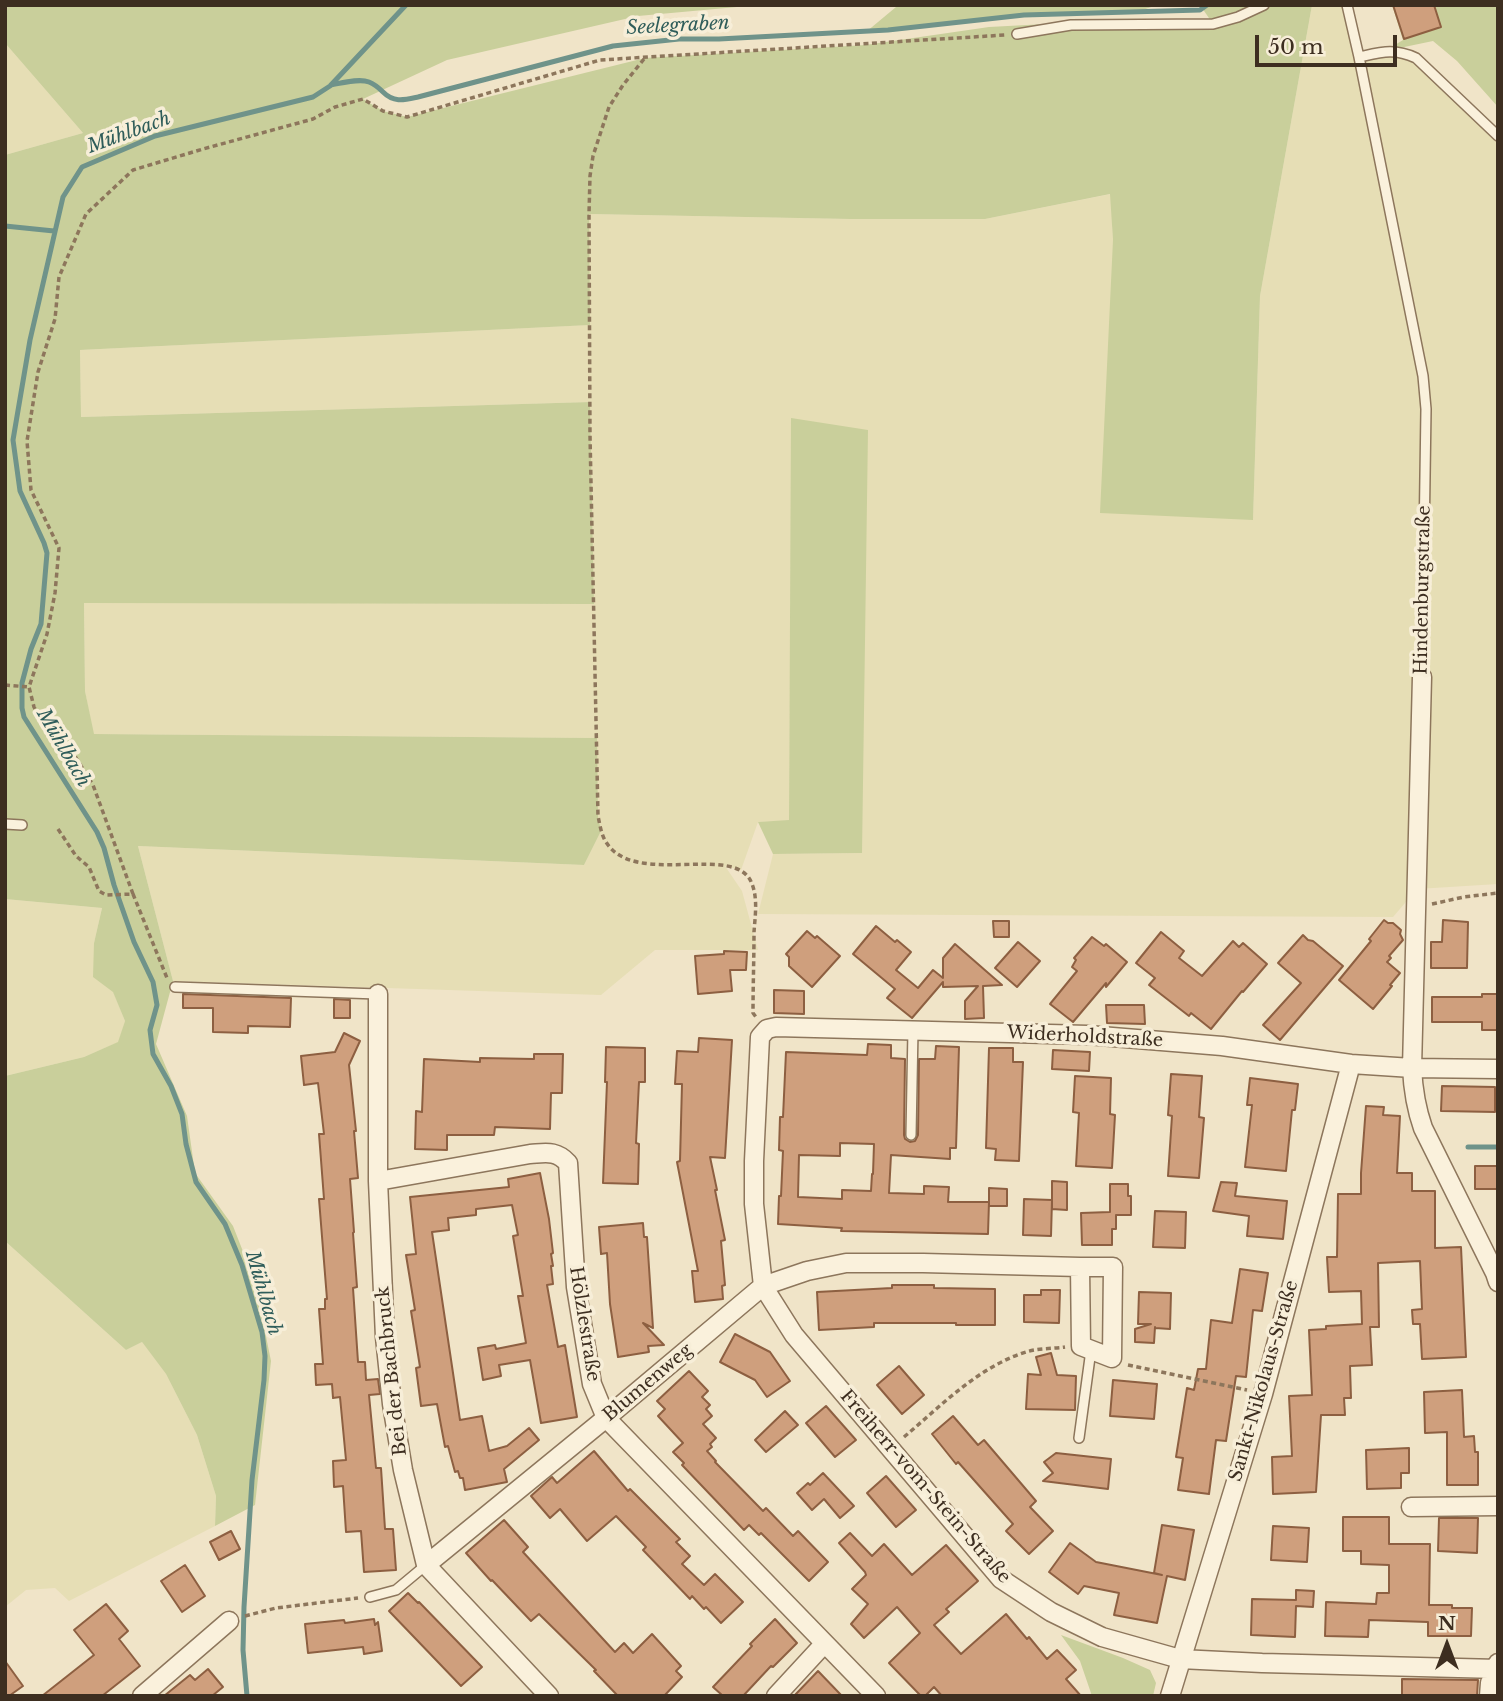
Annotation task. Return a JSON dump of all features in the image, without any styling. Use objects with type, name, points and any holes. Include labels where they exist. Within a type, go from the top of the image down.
[{"type":"street","name":"Hindenburgstraße","points":[[1422,677],[1413,1091],[1423,1128],[1498,1282]]},
{"type":"street","name":"Bei der Bachbruck","points":[[378,994],[378,1181],[385,1337],[403,1471],[425,1565]]},
{"type":"street","name":"Widerholdstraße","points":[[763,1033],[776,1027],[1088,1035],[1222,1046],[1351,1065],[1498,1069]]},
{"type":"street","name":"Freiherr-vom-Stein-Straße","points":[[763,1033],[754,1204],[763,1286],[794,1335],[1001,1579],[1051,1612],[1102,1637],[1180,1659],[1498,1669]]},
{"type":"street","name":"Sankt-Nikolaus-Straße","points":[[1170,1696],[1263,1394],[1351,1065]]},
{"type":"street","name":"Hölzlestraße","points":[[378,1181],[530,1154],[561,1155],[568,1163],[576,1287],[592,1384],[606,1418],[876,1696]]},
{"type":"street","name":"Blumenweg","points":[[425,1565],[763,1286],[807,1271],[846,1263],[1113,1267],[1112,1358]]},
{"type":"street","points":[[1080,1266],[1086,1348],[1112,1358]]},
{"type":"street","points":[[1411,1507],[1498,1506]]},
{"type":"street","points":[[425,1565],[549,1696]]},
{"type":"street","points":[[142,1696],[229,1621]]},
{"type":"street","points":[[776,1696],[824,1644]]},
{"type":"street","points":[[1489,1696],[1489,1683],[1498,1669],[1498,1663]]},
{"type":"lane","points":[[1017,34],[1071,25],[1213,24],[1238,17],[1264,5]]},
{"type":"lane","name":"Hindenburgstraße","points":[[1347,5],[1423,376],[1426,409],[1422,677]]},
{"type":"lane","points":[[1359,57],[1385,51],[1402,52],[1416,58],[1498,136]]},
{"type":"lane","points":[[5,824],[22,825]]},
{"type":"lane","points":[[175,987],[378,994]]},
{"type":"lane","points":[[911,1135],[913,1030]]},
{"type":"lane","points":[[1079,1438],[1086,1348]]},
{"type":"lane","name":"Blumenweg","points":[[370,1597],[396,1590],[425,1565]]},
{"type":"path","points":[[175,987],[168,982],[93,785],[73,753],[42,722],[34,707],[29,687],[47,634],[55,593],[59,548],[31,490],[27,441],[38,372],[55,319],[59,277],[86,214],[133,170],[313,119],[335,107],[363,99],[383,111],[407,117],[600,60],[1017,34]]},
{"type":"path","points":[[645,58],[609,107],[593,156],[590,176],[590,435],[598,816],[606,844],[617,854],[631,860],[665,865],[724,865],[741,870],[752,881],[755,901],[753,1013],[763,1033]]},
{"type":"path","points":[[5,685],[29,687]]},
{"type":"path","points":[[58,829],[76,856],[89,867],[99,891],[111,895],[133,894]]},
{"type":"path","points":[[1416,907],[1498,893]]},
{"type":"path","points":[[889,1449],[971,1381],[997,1364],[1029,1351],[1086,1348]]},
{"type":"path","points":[[1112,1358],[1113,1362],[1263,1394]]},
{"type":"path","points":[[254,1613],[370,1597]]},
{"type":"shaded area","points":[[1312,5],[1341,5],[1359,57],[1385,51],[1416,58],[1498,138],[1498,884],[1417,889],[1393,917],[758,914],[773,854],[861,853],[792,418],[789,821],[758,822],[741,870],[725,866],[742,891],[758,950],[655,950],[601,995],[173,981],[138,846],[584,865],[601,831],[598,816],[596,738],[93,734],[85,691],[84,602],[594,604],[590,402],[81,417],[80,350],[589,325],[589,214],[985,219],[1111,194],[1113,240],[1253,520],[1260,296]]},
{"type":"shaded area","points":[[5,43],[83,133],[5,155]]},
{"type":"shaded area","points":[[5,899],[102,908],[94,943],[125,1021],[119,1042],[84,1057],[5,1076]]},
{"type":"shaded area","points":[[5,1241],[126,1350],[142,1342],[166,1374],[197,1435],[216,1496],[215,1526],[69,1601],[55,1588],[26,1590],[5,1607]]},
{"type":"green space","points":[[5,5],[759,5],[638,16],[447,60],[363,99],[383,111],[407,117],[645,58],[865,45],[989,27],[1121,20],[1211,21],[1200,5],[1312,5],[1260,296],[1253,520],[1100,513],[1113,240],[1110,194],[985,219],[589,214],[590,325],[80,350],[81,417],[590,402],[594,604],[84,603],[85,691],[94,734],[597,738],[598,816],[601,831],[584,865],[138,846],[173,981],[156,1044],[187,1116],[195,1173],[233,1226],[255,1282],[271,1361],[255,1505],[215,1526],[216,1496],[197,1435],[166,1374],[142,1342],[126,1350],[5,1241],[5,1076],[84,1057],[118,1042],[125,1021],[113,992],[93,977],[94,943],[102,908],[5,899],[5,155],[83,133],[5,43]]},
{"type":"green space","points":[[896,5],[1157,5],[1134,13],[1023,15],[866,32]]},
{"type":"green space","points":[[1392,5],[1498,5],[1498,107],[1457,61],[1433,41],[1385,51],[1403,40]]},
{"type":"green space","points":[[791,418],[868,430],[862,853],[773,854],[758,822],[789,820]]},
{"type":"green space","points":[[1061,1635],[1150,1670],[1156,1683],[1153,1696],[1092,1696],[1080,1661]]},
{"type":"building","points":[[1393,5],[1434,5],[1441,27],[1404,39]]},
{"type":"building","points":[[1384,920],[1401,930],[1403,940],[1387,962],[1400,973],[1373,1009],[1339,980],[1371,941],[1369,939]]},
{"type":"building","points":[[1443,920],[1468,922],[1467,968],[1431,968],[1431,942],[1442,942]]},
{"type":"building","points":[[993,921],[1009,921],[1009,937],[994,937]]},
{"type":"building","points":[[876,926],[911,952],[896,970],[918,988],[933,970],[943,978],[943,958],[955,944],[1002,985],[983,986],[984,1018],[965,1019],[965,1001],[978,986],[943,987],[943,982],[912,1018],[887,998],[895,989],[853,954]]},
{"type":"building","points":[[807,931],[840,956],[812,987],[789,966],[789,957],[786,954]]},
{"type":"building","points":[[1161,932],[1184,951],[1179,958],[1202,976],[1233,941],[1239,947],[1243,943],[1267,964],[1211,1029],[1191,1013],[1189,1016],[1149,985],[1155,978],[1136,963]]},
{"type":"building","points":[[1303,935],[1343,966],[1280,1040],[1263,1025],[1301,983],[1278,963]]},
{"type":"building","points":[[1092,937],[1104,946],[1106,944],[1127,962],[1073,1022],[1050,1004],[1077,971],[1072,967],[1076,960],[1074,958]]},
{"type":"building","points":[[1018,942],[1040,961],[1017,987],[995,968]]},
{"type":"building","points":[[724,951],[747,952],[746,970],[730,970],[732,991],[698,994],[695,956],[724,954]]},
{"type":"building","points":[[774,990],[804,991],[804,1014],[774,1013]]},
{"type":"building","points":[[183,994],[291,998],[290,1027],[248,1026],[248,1033],[213,1032],[213,1008],[183,1008]]},
{"type":"building","points":[[1482,994],[1498,994],[1498,1030],[1482,1030],[1482,1022],[1432,1022],[1432,997],[1482,997]]},
{"type":"building","points":[[334,999],[350,1000],[350,1018],[334,1018]]},
{"type":"building","points":[[1106,1005],[1144,1005],[1145,1024],[1107,1023]]},
{"type":"building","points":[[344,1033],[360,1041],[349,1065],[358,1178],[350,1179],[357,1287],[353,1288],[358,1362],[365,1362],[366,1380],[378,1379],[380,1394],[369,1395],[376,1468],[381,1468],[385,1529],[393,1529],[396,1570],[364,1572],[361,1531],[346,1532],[343,1486],[334,1487],[333,1461],[346,1460],[340,1397],[333,1398],[332,1384],[316,1385],[315,1364],[323,1364],[319,1309],[325,1309],[327,1299],[319,1199],[324,1199],[319,1134],[324,1134],[318,1083],[304,1085],[301,1056],[335,1052]]},
{"type":"building","points":[[699,1038],[732,1040],[725,1158],[710,1157],[725,1240],[721,1241],[725,1285],[722,1286],[723,1299],[695,1302],[692,1271],[698,1271],[677,1162],[680,1161],[682,1084],[675,1084],[677,1051],[698,1052]]},
{"type":"building","points":[[868,1044],[891,1045],[891,1058],[905,1059],[904,1135],[910,1142],[915,1141],[918,1135],[919,1059],[935,1059],[936,1046],[959,1047],[956,1148],[950,1148],[950,1159],[891,1155],[889,1193],[924,1194],[924,1186],[949,1187],[948,1202],[989,1202],[988,1234],[841,1231],[842,1228],[778,1224],[783,1151],[779,1150],[780,1117],[783,1117],[786,1052],[867,1055]],"holes":[[[840,1143],[874,1144],[871,1191],[842,1190],[842,1199],[798,1197],[799,1155],[840,1156]]]},
{"type":"building","points":[[606,1047],[645,1048],[645,1082],[639,1082],[636,1143],[639,1144],[638,1184],[603,1183]]},
{"type":"building","points":[[989,1048],[1013,1048],[1013,1062],[1023,1062],[1019,1161],[995,1160],[996,1149],[986,1148]]},
{"type":"building","points":[[1053,1050],[1090,1052],[1089,1071],[1052,1069]]},
{"type":"building","points":[[534,1054],[563,1054],[562,1093],[551,1093],[550,1129],[495,1127],[494,1135],[447,1135],[447,1150],[415,1149],[416,1111],[422,1112],[424,1059],[480,1062],[480,1058],[534,1059]]},
{"type":"building","points":[[1171,1074],[1202,1076],[1199,1117],[1204,1118],[1199,1178],[1168,1176],[1172,1116],[1168,1115]]},
{"type":"building","points":[[1075,1076],[1111,1078],[1110,1114],[1115,1115],[1112,1168],[1076,1166],[1079,1113],[1073,1112]]},
{"type":"building","points":[[1250,1078],[1298,1084],[1295,1110],[1292,1110],[1286,1171],[1245,1167],[1252,1105],[1247,1105]]},
{"type":"building","points":[[1442,1086],[1495,1087],[1495,1112],[1441,1111]]},
{"type":"building","points":[[1366,1106],[1384,1107],[1383,1115],[1400,1116],[1397,1173],[1412,1173],[1412,1191],[1435,1191],[1435,1248],[1461,1247],[1466,1357],[1422,1359],[1420,1324],[1413,1324],[1412,1310],[1422,1309],[1420,1261],[1378,1263],[1379,1327],[1370,1327],[1372,1365],[1350,1366],[1351,1398],[1344,1398],[1345,1415],[1321,1415],[1316,1492],[1273,1494],[1272,1457],[1292,1456],[1289,1396],[1312,1395],[1309,1330],[1362,1324],[1361,1291],[1329,1292],[1327,1257],[1337,1257],[1338,1194],[1361,1194]]},
{"type":"building","points":[[1475,1166],[1498,1166],[1498,1189],[1475,1189]]},
{"type":"building","points":[[540,1173],[553,1253],[553,1284],[547,1285],[558,1347],[565,1345],[577,1417],[541,1423],[530,1360],[499,1365],[501,1376],[483,1380],[478,1348],[495,1345],[496,1349],[526,1343],[518,1296],[523,1296],[513,1236],[518,1235],[512,1205],[476,1209],[476,1215],[448,1218],[449,1230],[432,1232],[460,1420],[482,1416],[489,1451],[507,1446],[529,1428],[539,1440],[504,1469],[507,1482],[465,1490],[463,1478],[460,1478],[458,1471],[455,1472],[448,1446],[445,1447],[437,1404],[421,1406],[416,1368],[420,1367],[411,1311],[415,1310],[406,1255],[416,1254],[410,1197],[509,1187],[508,1179]]},
{"type":"building","points":[[1052,1181],[1067,1182],[1067,1210],[1052,1209]]},
{"type":"building","points":[[1221,1182],[1237,1183],[1235,1196],[1287,1201],[1283,1239],[1247,1236],[1249,1216],[1213,1211]]},
{"type":"building","points":[[1110,1184],[1128,1184],[1131,1215],[1116,1215],[1116,1229],[1112,1229],[1112,1245],[1082,1245],[1081,1213],[1110,1212]]},
{"type":"building","points":[[989,1188],[1007,1189],[1007,1206],[989,1206]]},
{"type":"building","points":[[1024,1199],[1052,1200],[1051,1236],[1023,1235]]},
{"type":"building","points":[[1155,1211],[1186,1212],[1185,1248],[1153,1247]]},
{"type":"building","points":[[643,1223],[644,1237],[647,1237],[653,1328],[643,1323],[664,1345],[648,1346],[649,1352],[618,1357],[610,1304],[607,1253],[601,1254],[599,1227]]},
{"type":"building","points":[[1240,1269],[1268,1273],[1262,1311],[1253,1310],[1246,1377],[1236,1376],[1226,1441],[1216,1440],[1209,1494],[1178,1490],[1183,1458],[1176,1457],[1187,1388],[1194,1390],[1198,1369],[1206,1369],[1211,1320],[1232,1323]]},
{"type":"building","points":[[892,1285],[995,1289],[995,1325],[874,1323],[874,1327],[819,1330],[817,1292],[892,1288]]},
{"type":"building","points":[[1041,1290],[1060,1290],[1059,1323],[1024,1322],[1024,1295],[1041,1295]]},
{"type":"building","points":[[1139,1292],[1171,1293],[1170,1329],[1155,1327],[1154,1343],[1135,1342],[1135,1329],[1151,1324],[1138,1324]]},
{"type":"building","points":[[735,1334],[770,1352],[790,1381],[767,1397],[755,1380],[720,1362]]},
{"type":"building","points":[[1051,1353],[1057,1375],[1076,1376],[1075,1410],[1026,1409],[1028,1374],[1041,1375],[1036,1357]]},
{"type":"building","points":[[899,1366],[924,1395],[902,1414],[877,1385]]},
{"type":"building","points":[[689,1371],[708,1391],[702,1397],[710,1405],[706,1409],[712,1416],[703,1424],[716,1438],[707,1451],[715,1462],[763,1511],[766,1508],[793,1536],[798,1531],[828,1562],[809,1581],[761,1533],[759,1535],[749,1525],[744,1530],[673,1452],[683,1443],[658,1416],[665,1409],[657,1401]]},
{"type":"building","points":[[1113,1380],[1157,1384],[1154,1419],[1110,1416]]},
{"type":"building","points":[[1462,1390],[1464,1437],[1474,1436],[1475,1452],[1478,1452],[1478,1485],[1447,1485],[1447,1432],[1425,1433],[1424,1392]]},
{"type":"building","points":[[826,1406],[856,1440],[835,1457],[806,1423]]},
{"type":"building","points":[[785,1411],[798,1425],[766,1452],[755,1440]]},
{"type":"building","points":[[953,1416],[978,1445],[984,1440],[1036,1501],[1030,1507],[1053,1531],[1029,1554],[1006,1531],[1013,1524],[958,1462],[956,1464],[932,1434]]},
{"type":"building","points":[[1409,1448],[1409,1473],[1401,1473],[1401,1488],[1367,1489],[1366,1450]]},
{"type":"building","points":[[594,1451],[628,1491],[630,1489],[680,1539],[676,1542],[690,1556],[682,1564],[704,1585],[715,1574],[743,1602],[721,1623],[692,1596],[690,1599],[643,1550],[646,1547],[616,1516],[587,1541],[560,1509],[550,1518],[531,1496],[552,1477],[557,1483]]},
{"type":"building","points":[[1056,1453],[1111,1459],[1108,1489],[1043,1481],[1053,1473],[1044,1462]]},
{"type":"building","points":[[823,1473],[854,1506],[840,1518],[824,1499],[812,1510],[797,1493]]},
{"type":"building","points":[[886,1476],[916,1510],[896,1527],[867,1493]]},
{"type":"building","points":[[1343,1517],[1389,1517],[1389,1544],[1430,1544],[1429,1605],[1472,1608],[1471,1636],[1428,1636],[1428,1622],[1369,1620],[1368,1637],[1325,1636],[1326,1602],[1376,1604],[1377,1593],[1389,1593],[1389,1565],[1361,1564],[1361,1551],[1343,1551]]},
{"type":"building","points":[[1439,1518],[1478,1518],[1477,1553],[1438,1551]]},
{"type":"building","points":[[504,1520],[528,1547],[523,1552],[615,1652],[624,1643],[633,1653],[652,1634],[681,1666],[676,1671],[682,1677],[664,1696],[618,1696],[594,1671],[596,1670],[539,1614],[531,1621],[491,1581],[466,1553]]},
{"type":"building","points":[[1162,1525],[1194,1530],[1185,1580],[1167,1576],[1157,1623],[1114,1615],[1119,1593],[1084,1586],[1078,1594],[1049,1572],[1070,1543],[1096,1562],[1162,1575],[1154,1573]]},
{"type":"building","points":[[1273,1526],[1309,1528],[1307,1562],[1271,1560]]},
{"type":"building","points":[[231,1531],[240,1549],[219,1560],[210,1542]]},
{"type":"building","points":[[850,1533],[872,1556],[884,1544],[912,1575],[946,1545],[978,1581],[946,1609],[949,1612],[934,1625],[961,1654],[1006,1614],[1047,1659],[1057,1650],[1076,1670],[1066,1679],[1081,1696],[942,1696],[934,1687],[925,1696],[921,1696],[889,1663],[920,1633],[897,1607],[864,1638],[851,1624],[868,1604],[852,1589],[866,1575],[865,1572],[839,1543]]},
{"type":"building","points":[[185,1565],[205,1596],[182,1612],[161,1581]]},
{"type":"building","points":[[1296,1590],[1314,1591],[1313,1607],[1296,1606],[1295,1637],[1251,1635],[1252,1599],[1296,1600]]},
{"type":"building","points":[[408,1593],[482,1667],[461,1686],[389,1611]]},
{"type":"building","points":[[106,1604],[128,1631],[119,1639],[140,1666],[102,1696],[42,1696],[94,1655],[74,1630]]},
{"type":"building","points":[[374,1619],[375,1625],[378,1622],[382,1651],[364,1654],[363,1647],[308,1653],[305,1624]]},
{"type":"building","points":[[775,1619],[797,1643],[743,1696],[723,1696],[713,1687]]},
{"type":"building","points":[[5,1661],[23,1686],[9,1696],[5,1696]]},
{"type":"building","points":[[208,1669],[223,1687],[212,1696],[164,1696],[190,1675],[195,1680]]},
{"type":"building","points":[[818,1671],[842,1696],[794,1696]]},
{"type":"building","points":[[1402,1679],[1478,1680],[1477,1696],[1402,1696]]},
{"type":"waterway","name":"Mühlbach","points":[[247,1696],[243,1650],[244,1607],[252,1480],[264,1380],[262,1332],[242,1265],[225,1224],[196,1182],[186,1144],[182,1114],[171,1086],[153,1054],[150,1030],[157,1005],[153,982],[134,942],[104,848],[97,832],[24,717],[22,683],[41,624],[47,553],[20,491],[13,440],[30,340],[63,197],[82,167],[155,136],[313,97],[330,86],[406,5]]},
{"type":"waterway","name":"Seelegraben","points":[[331,85],[365,81],[375,85],[391,98],[404,100],[613,46],[679,39],[888,30],[1024,15],[1200,10],[1207,5]]},
{"type":"waterway","points":[[5,226],[54,231]]},
{"type":"waterway","points":[[1468,1147],[1498,1147]]}]
